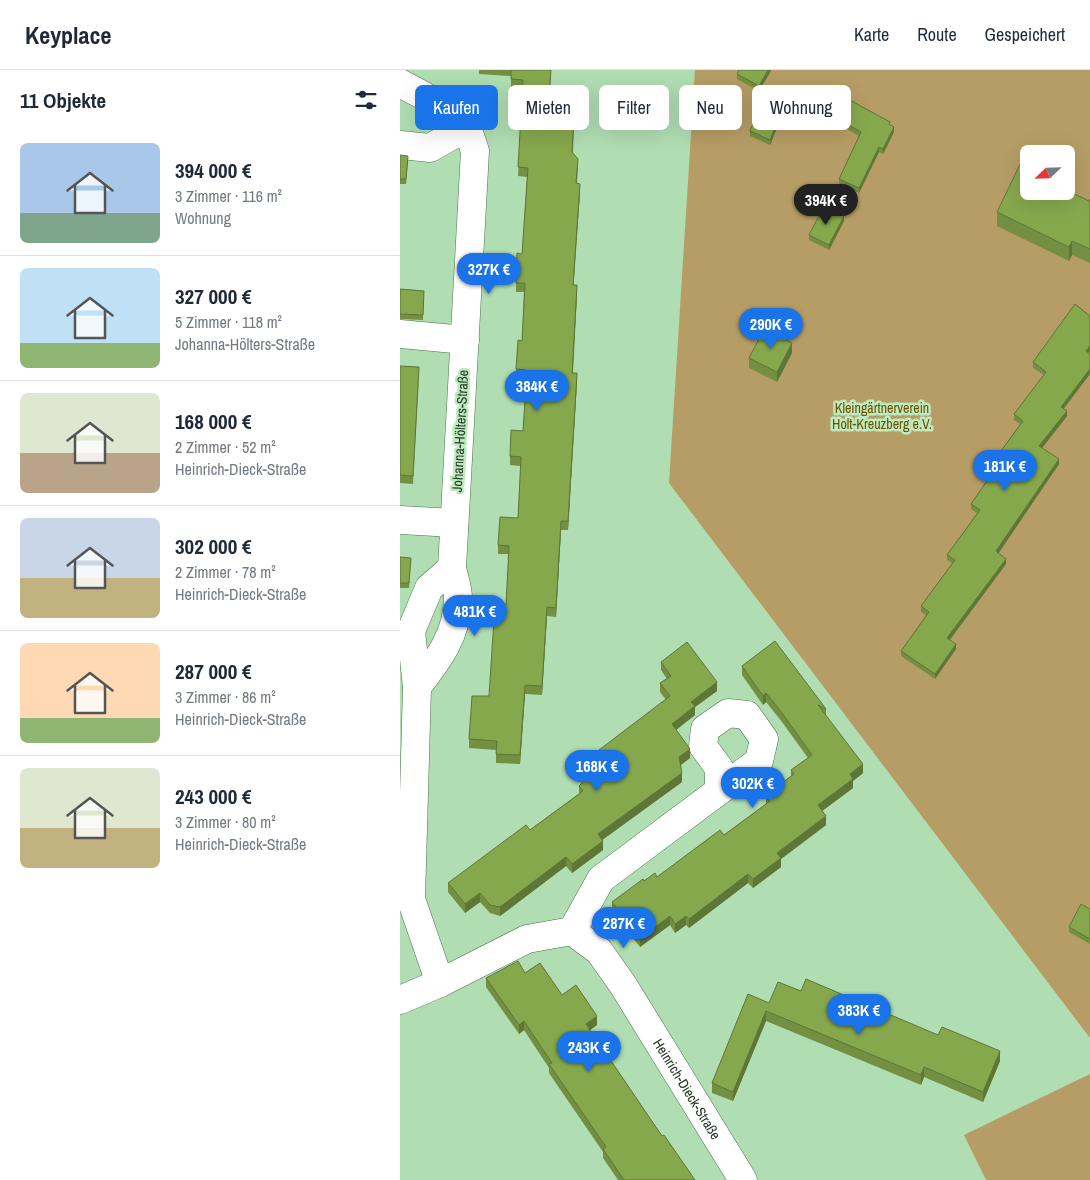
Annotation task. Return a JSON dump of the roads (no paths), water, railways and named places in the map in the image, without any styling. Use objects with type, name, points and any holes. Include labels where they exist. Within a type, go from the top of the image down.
[{"type":"street","points":[[400,83],[415,91]]},
{"type":"street","points":[[400,145],[430,148],[462,130]]},
{"type":"street","name":"Johanna-Hölters-Straße","points":[[417,687],[440,656],[455,629],[458,597],[452,568],[475,151],[468,130]]},
{"type":"street","points":[[400,334],[465,340]]},
{"type":"street","points":[[400,520],[454,523]]},
{"type":"street","points":[[440,984],[405,899],[408,715],[417,687],[411,631],[429,588],[452,568]]},
{"type":"street","points":[[400,1000],[440,984],[526,939],[572,932],[601,880],[720,789]]},
{"type":"street","name":"Heinrich-Dieck-Straße","points":[[572,932],[599,951],[623,985],[743,1180]]},
{"type":"park label","name":"Kleingärtnerverein Holt-Kreuzberg e.V.","points":[[882,416]]}]
